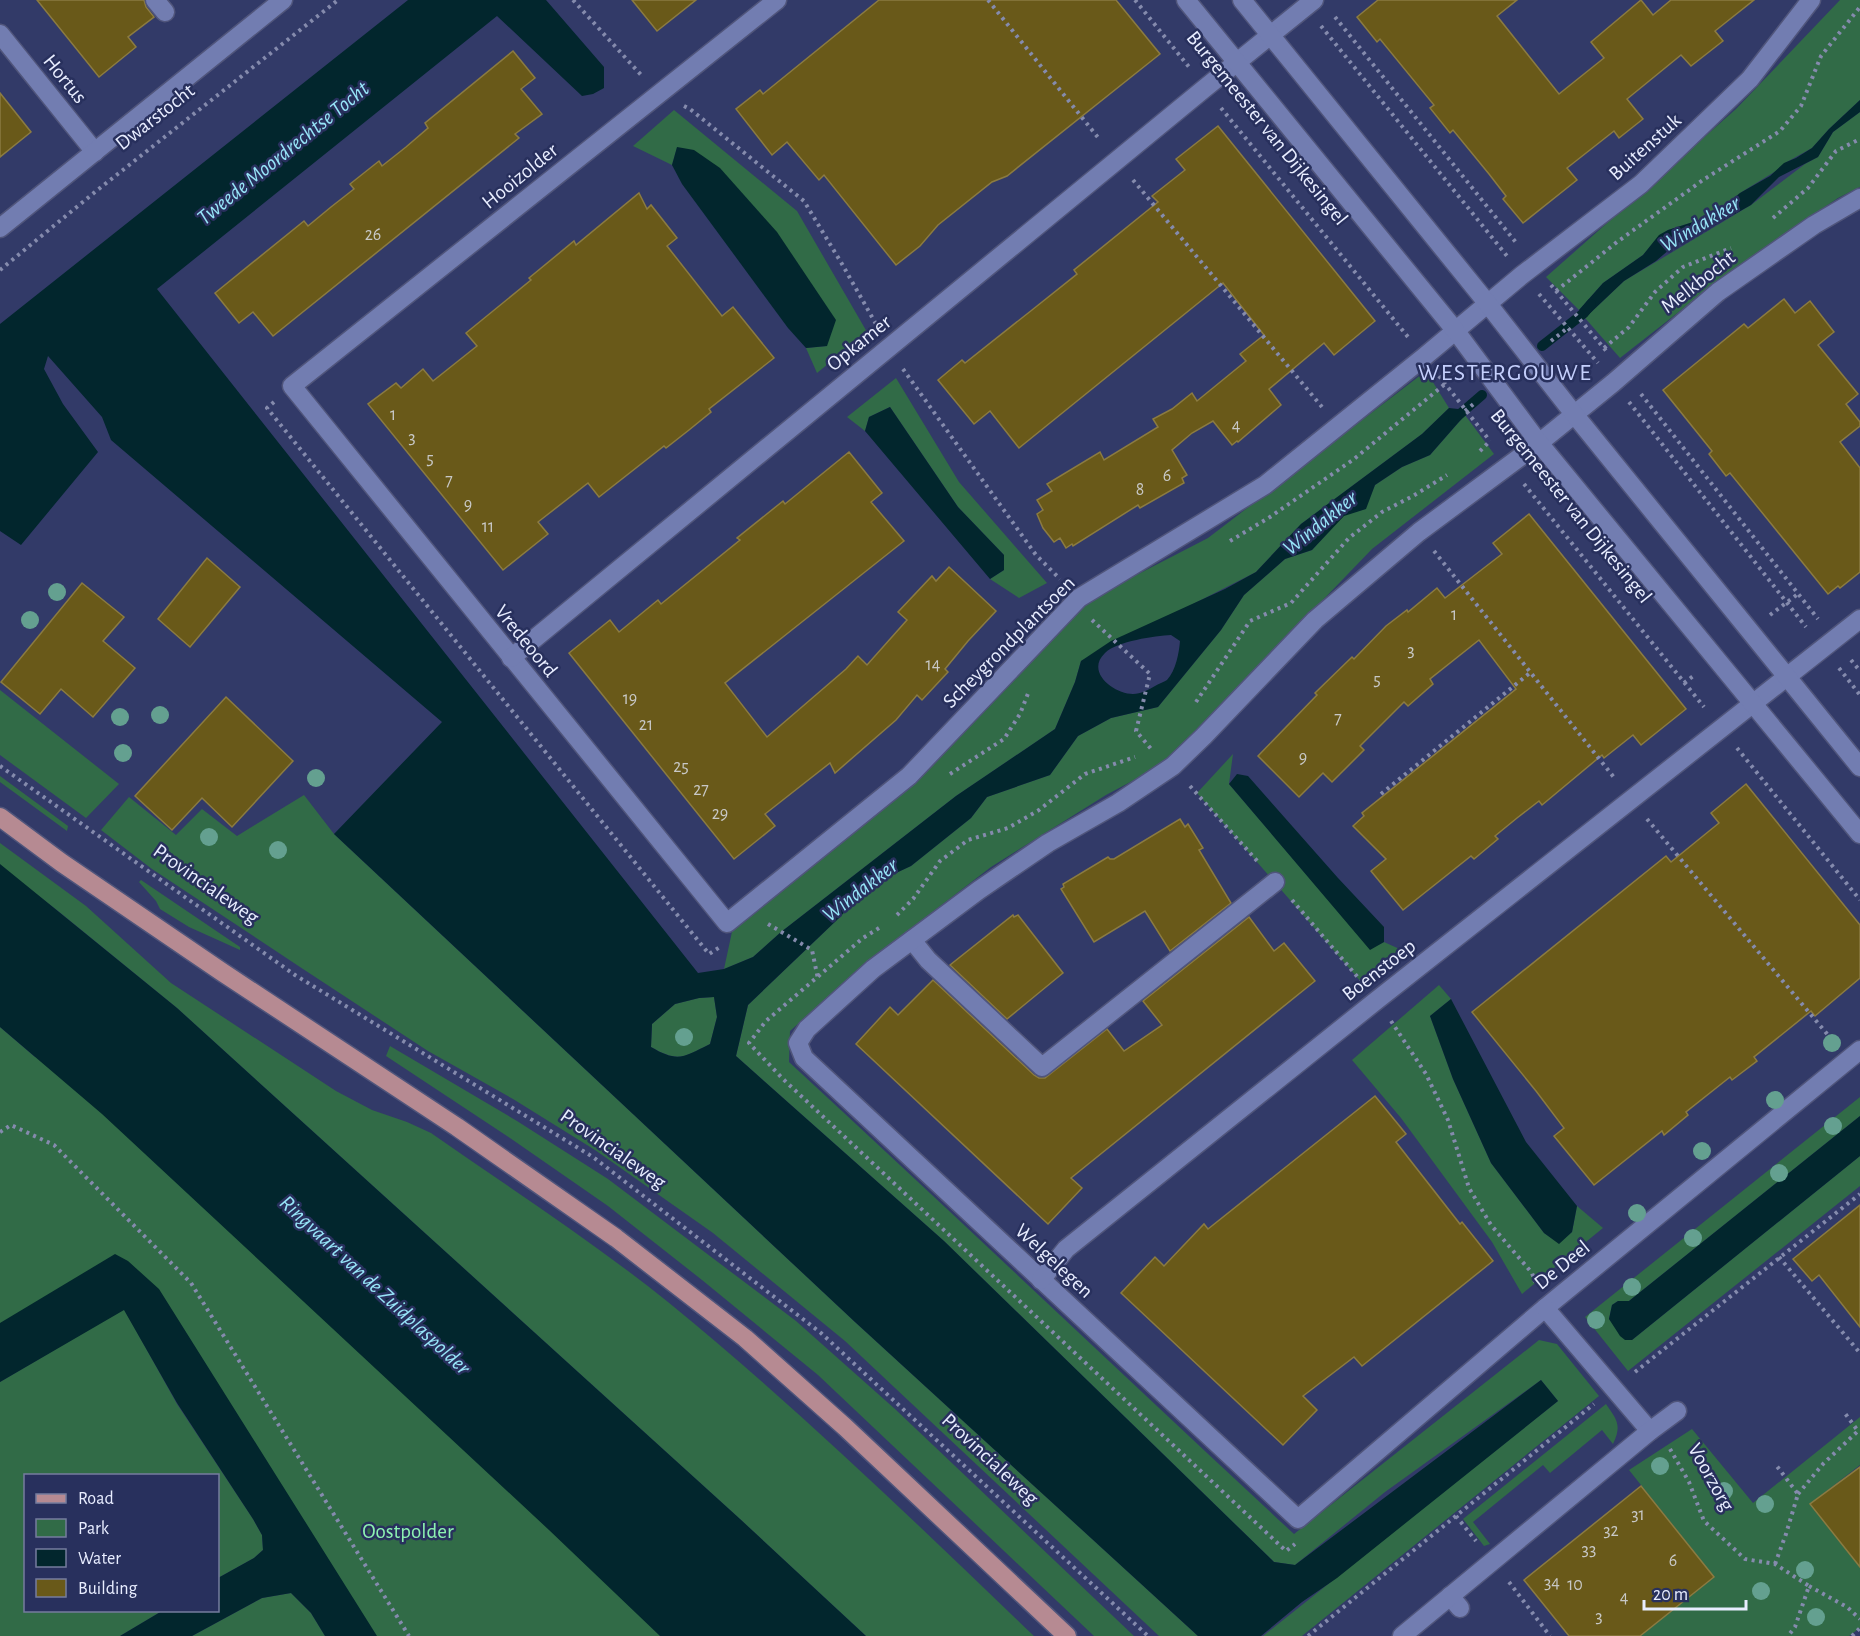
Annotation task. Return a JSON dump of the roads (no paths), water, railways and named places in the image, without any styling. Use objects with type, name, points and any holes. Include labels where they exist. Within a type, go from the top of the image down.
[{"type":"main road","points":[[0,817],[62,863],[457,1127],[625,1245],[753,1345],[845,1426],[1067,1636]]},
{"type":"street","name":"Dwarstocht","points":[[0,228],[283,0]]},
{"type":"street","name":"Hooizolder","points":[[292,386],[777,0]]},
{"type":"street","name":"Burgemeester van Dijkesingel","points":[[1186,0],[1455,330],[1539,443],[1860,834]]},
{"type":"street","points":[[1242,0],[1860,767]]},
{"type":"street","name":"Buitenstuk","points":[[1455,330],[1528,270],[1641,184],[1750,80],[1811,0]]},
{"type":"street","name":"Opkamer","points":[[511,658],[1205,87],[1271,35],[1316,5]]},
{"type":"street","name":"Hortus","points":[[0,34],[95,152]]},
{"type":"street","name":"Melkbocht","points":[[1539,443],[1619,378],[1718,292],[1814,225],[1860,198]]},
{"type":"street","name":"Scheygrondplantsoen","points":[[727,923],[909,776],[1079,598],[1265,485],[1455,330]]},
{"type":"street","name":"Vredeoord","points":[[292,386],[727,923]]},
{"type":"street","points":[[1275,882],[1042,1067],[928,960],[912,940],[979,890],[1048,843],[1118,802],[1173,766],[1315,620],[1419,532],[1539,443]]},
{"type":"street","name":"Boenstoep","points":[[1041,1280],[1066,1249],[1860,619]]},
{"type":"street","name":"Welgelegen","points":[[912,940],[873,969],[807,1029],[798,1042],[804,1058],[1298,1519]]},
{"type":"street","name":"De Deel","points":[[1298,1519],[1545,1308],[1860,1050]]},
{"type":"street","points":[[1545,1308],[1650,1431]]},
{"type":"street","points":[[1402,1636],[1455,1602],[1650,1431],[1677,1411]]},
{"type":"water","name":"Tweede Moordrechtse Tocht","points":[[408,0],[546,0],[604,67],[604,88],[593,94],[582,96],[497,16],[157,289],[698,973],[724,969],[753,957],[781,932],[956,796],[1055,729],[1075,682],[1081,661],[1111,641],[1225,589],[1256,572],[1301,524],[1422,434],[1449,408],[1458,409],[1465,415],[1430,455],[1402,467],[1375,485],[1366,509],[1344,516],[1312,550],[1285,559],[1244,595],[1221,630],[1158,707],[1111,718],[1078,736],[1050,775],[987,797],[971,818],[911,866],[868,886],[839,918],[748,1005],[736,1056],[944,1241],[1274,1562],[1295,1565],[1541,1380],[1558,1401],[1261,1636],[1198,1636],[855,1322],[334,834],[442,722],[111,440],[102,417],[48,356],[44,369],[63,404],[98,452],[21,545],[0,531],[0,324]],"holes":[[[1171,635],[1180,641],[1180,646],[1175,666],[1166,681],[1133,694],[1118,690],[1104,681],[1098,667],[1105,653],[1118,645],[1136,640]],[[714,997],[717,1017],[710,1044],[687,1055],[675,1057],[651,1047],[652,1024],[675,1004]]]},
{"type":"water","points":[[1860,100],[1860,112],[1833,132],[1818,157],[1779,177],[1751,205],[1701,233],[1677,243],[1656,261],[1624,281],[1585,318],[1579,310],[1603,283],[1643,255],[1659,235],[1712,216],[1740,193],[1770,176],[1784,163],[1812,148]]},
{"type":"water","points":[[677,147],[694,150],[720,168],[777,232],[836,320],[827,346],[806,348],[788,328],[682,184],[672,165]]},
{"type":"water","points":[[890,407],[958,507],[1004,555],[1004,570],[990,579],[865,431],[869,417]]},
{"type":"water","points":[[1237,774],[1248,776],[1384,927],[1384,942],[1370,950],[1229,784]]},
{"type":"water","name":"Ringvaart van de Zuidplaspolder","points":[[0,864],[177,1008],[866,1636],[660,1636],[102,1114],[0,1027]]},
{"type":"water","points":[[1451,999],[1526,1142],[1577,1206],[1572,1232],[1559,1244],[1544,1233],[1491,1163],[1453,1079],[1430,1016]]},
{"type":"water","points":[[1860,1116],[1860,1156],[1632,1340],[1625,1340],[1620,1336],[1609,1319],[1612,1305],[1618,1301],[1629,1301]]},
{"type":"water","points":[[115,1254],[128,1261],[159,1289],[377,1636],[325,1636],[311,1613],[291,1593],[262,1598],[192,1636],[120,1636],[160,1612],[219,1612],[219,1577],[254,1558],[263,1550],[262,1535],[177,1403],[124,1310],[0,1382],[0,1323]]},
{"type":"waterway","name":"Windakker","points":[[1542,346],[1584,313],[1591,304]]},
{"type":"waterway","name":"Windakker","points":[[1453,420],[1482,395]]},
{"type":"district","name":"WESTERGOUWE","points":[[1505,373]]},
{"type":"park label","name":"Oostpolder","points":[[408,1531]]}]
